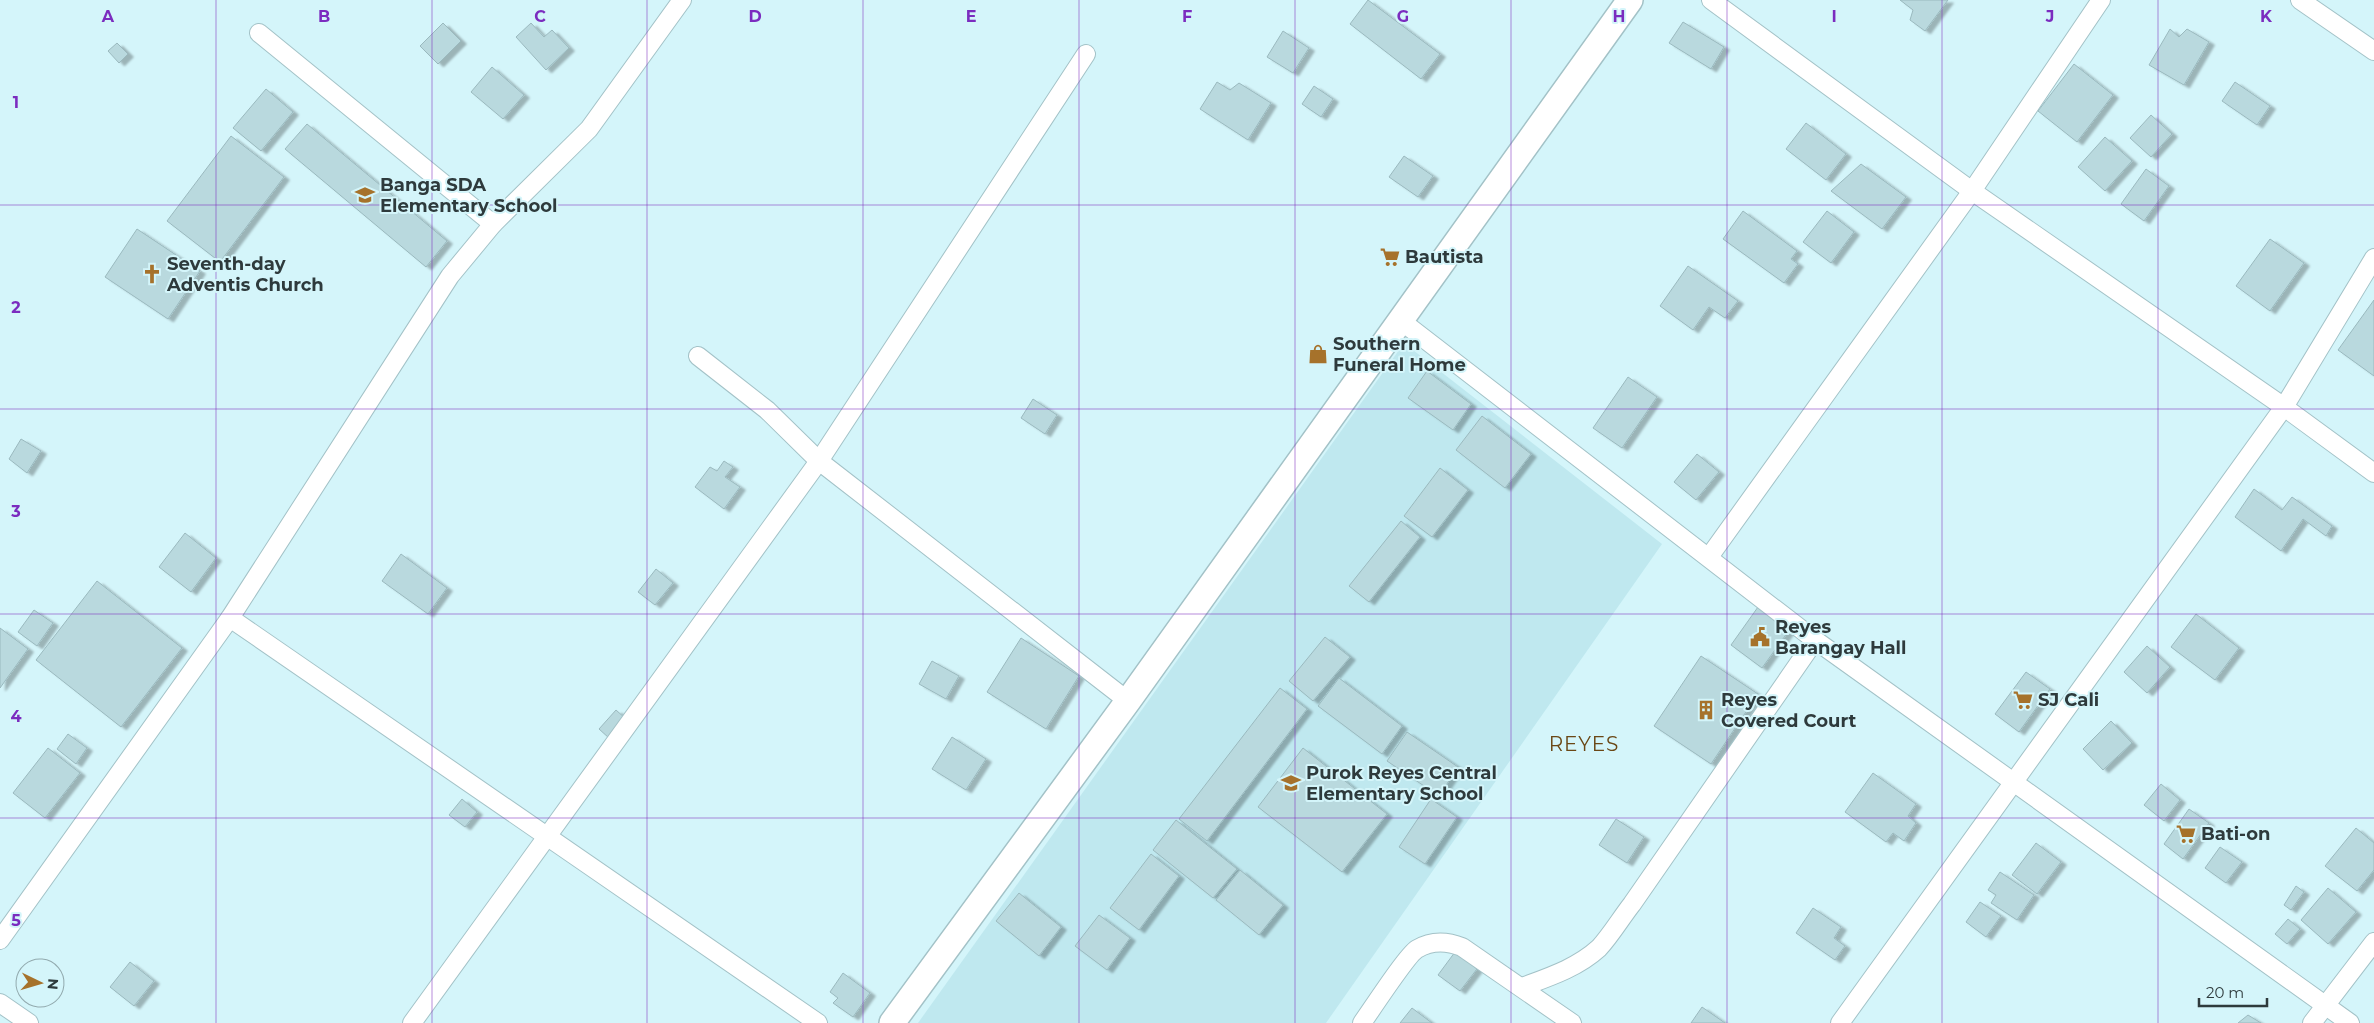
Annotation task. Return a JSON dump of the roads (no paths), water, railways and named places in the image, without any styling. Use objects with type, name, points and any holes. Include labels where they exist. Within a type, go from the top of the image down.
[{"type":"main road","points":[[892,1023],[1128,701],[1630,0]]},
{"type":"street","points":[[0,940],[230,618],[450,276],[493,224],[589,129],[682,0]]},
{"type":"street","points":[[1711,0],[1972,191],[2284,407],[2374,473]]},
{"type":"street","points":[[1709,557],[1972,191],[2101,0]]},
{"type":"street","points":[[2300,0],[2374,51]]},
{"type":"street","points":[[259,33],[493,224]]},
{"type":"street","points":[[412,1023],[819,462],[1086,54]]},
{"type":"street","points":[[1840,1023],[2284,407],[2374,258]]},
{"type":"street","points":[[1400,320],[1815,640],[2350,1023]]},
{"type":"street","points":[[698,356],[767,410],[819,462],[1128,701]]},
{"type":"street","points":[[230,618],[818,1023]]},
{"type":"street","points":[[1522,987],[1565,970],[1585,959],[1600,946],[1632,904],[1815,640]]},
{"type":"street","points":[[1362,1023],[1416,949],[1430,943],[1447,942],[1462,947],[1572,1023]]},
{"type":"street","points":[[2312,1023],[2374,942]]},
{"type":"street","points":[[0,1003],[29,1023]]},
{"type":"place","name":"Banga SDA Elementary School","points":[[365,195]]},
{"type":"place","name":"Bautista","points":[[1390,257]]},
{"type":"place","name":"Seventh-day Adventis Church","points":[[152,274]]},
{"type":"place","name":"Southern Funeral Home","points":[[1318,354]]},
{"type":"place","name":"Reyes Barangay Hall","points":[[1760,637]]},
{"type":"place","name":"SJ Cali","points":[[2023,700]]},
{"type":"place","name":"Reyes Covered Court","points":[[1706,710]]},
{"type":"place","name":"Purok Reyes Central Elementary School","points":[[1291,783]]},
{"type":"place","name":"Bati-on","points":[[2186,834]]},
{"type":"district","name":"REYES","points":[[1584,744]]}]
